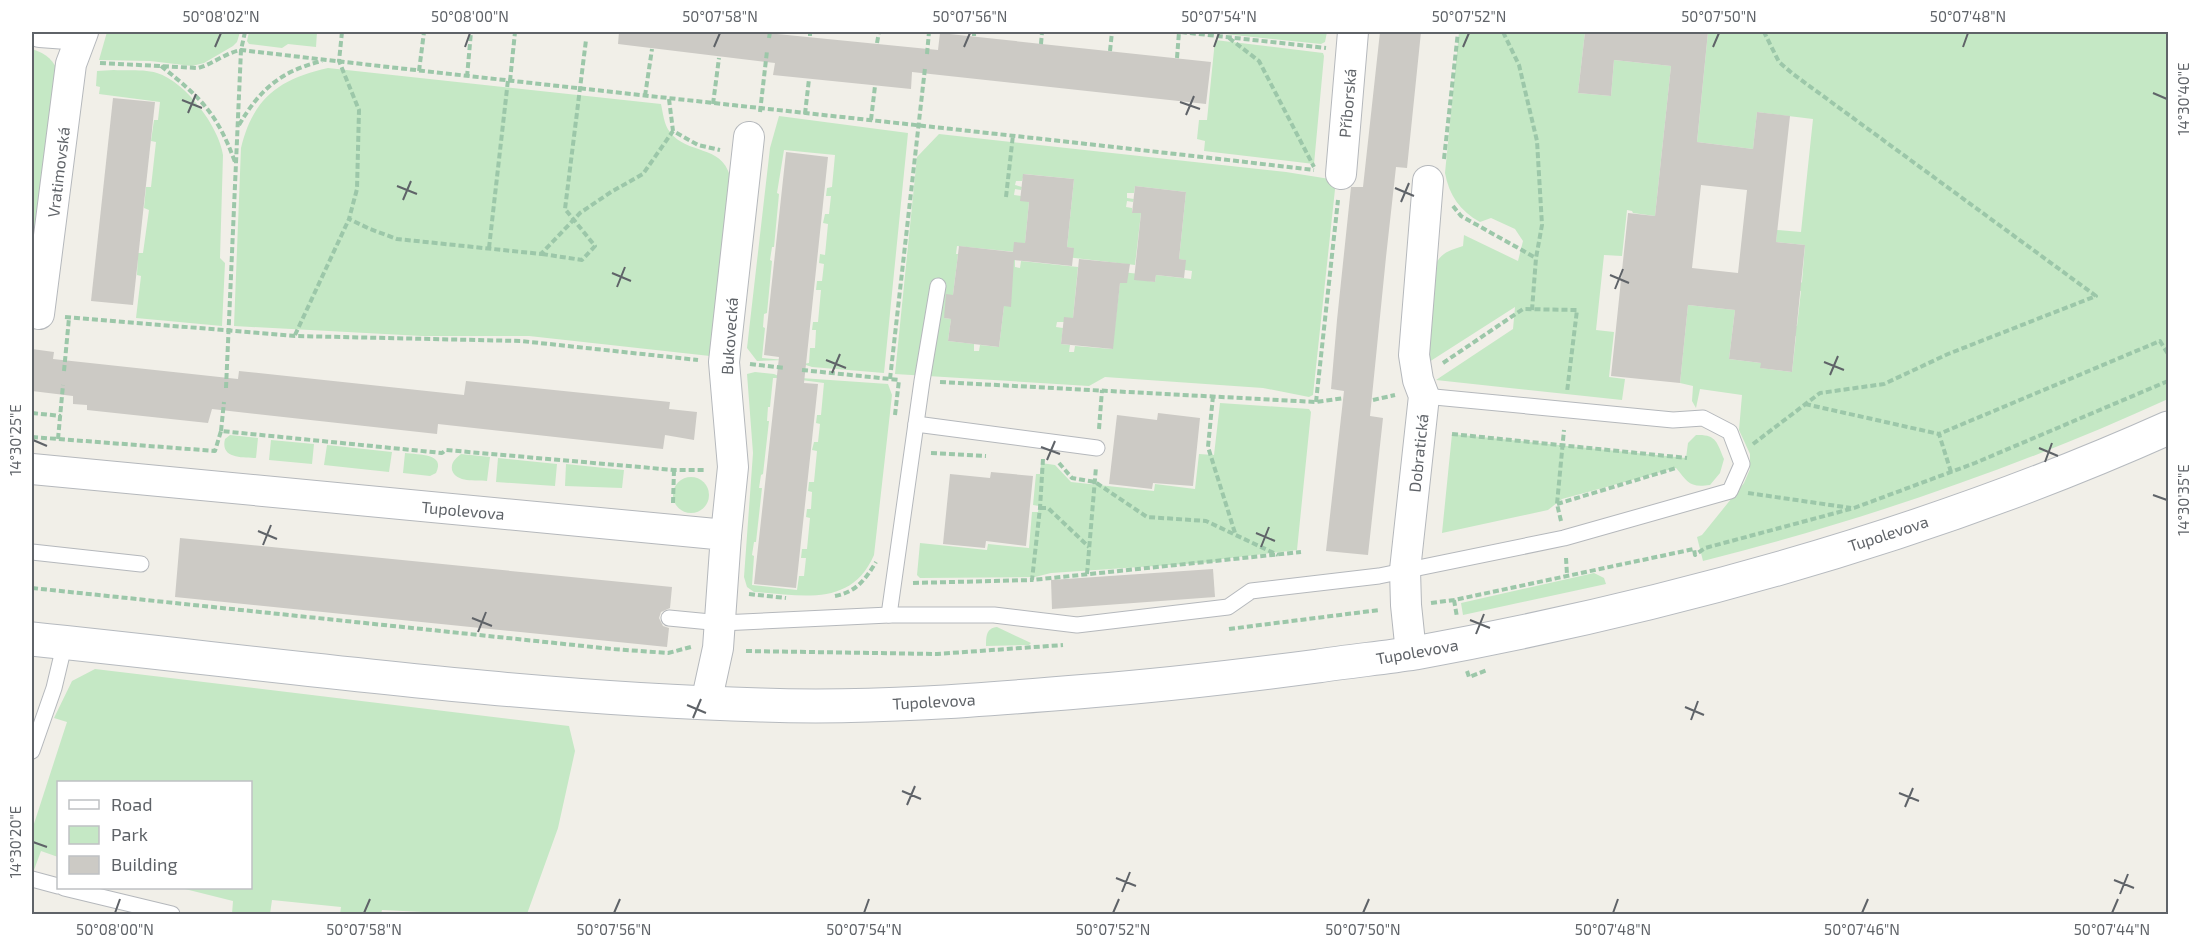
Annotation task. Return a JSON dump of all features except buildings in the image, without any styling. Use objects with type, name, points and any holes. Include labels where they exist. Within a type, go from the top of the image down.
[{"type":"main road","name":"Tupolevova","points":[[32,639],[527,693],[706,703],[814,706],[1028,696],[1247,675],[1411,653],[1574,620],[1695,591],[1951,513],[2060,473],[2169,428]]},
{"type":"street","points":[[40,32],[82,33]]},
{"type":"street","name":"Vratimovská","points":[[39,314],[71,64],[82,33]]},
{"type":"street","name":"Příborská","points":[[1341,174],[1352,41]]},
{"type":"street","name":"Bukovecká","points":[[726,535],[732,467],[724,362],[748,147]]},
{"type":"street","name":"Dobratická","points":[[1411,653],[1406,605],[1406,570],[1421,388],[1413,355],[1435,186]]},
{"type":"street","name":"Tupolevova","points":[[32,469],[726,535]]},
{"type":"street","points":[[706,703],[721,623],[726,535]]},
{"type":"lane","points":[[889,615],[922,381],[938,286]]},
{"type":"lane","points":[[669,618],[721,623],[889,615],[994,615],[1077,625],[1228,607],[1251,591],[1379,576],[1564,538],[1730,491],[1742,464],[1730,432],[1703,418],[1673,420],[1421,388]]},
{"type":"lane","points":[[916,424],[1097,448]]},
{"type":"lane","points":[[32,552],[141,564]]},
{"type":"lane","points":[[32,751],[54,688],[65,642]]},
{"type":"lane","points":[[32,879],[57,886]]},
{"type":"lane","points":[[68,889],[172,915]]},
{"type":"path","points":[[226,388],[241,50],[245,32]]},
{"type":"path","points":[[295,336],[349,219],[357,189],[359,110],[339,61],[342,32]]},
{"type":"path","points":[[419,71],[424,32]]},
{"type":"path","points":[[467,76],[471,32]]},
{"type":"path","points":[[489,248],[515,32]]},
{"type":"path","points":[[769,38],[770,32]]},
{"type":"path","points":[[878,44],[879,32]]},
{"type":"path","points":[[927,54],[929,32]]},
{"type":"path","points":[[1041,44],[1042,32]]},
{"type":"path","points":[[1110,51],[1112,32]]},
{"type":"path","points":[[1177,58],[1180,32],[1227,37],[1352,41]]},
{"type":"path","points":[[1458,32],[1435,186],[1461,216],[1536,258]]},
{"type":"path","points":[[1503,32],[1519,64],[1537,141],[1542,225],[1536,258],[1532,310]]},
{"type":"path","points":[[1738,455],[1820,393],[1884,384],[1948,354],[2096,296],[1793,74],[1779,62],[1764,32]]},
{"type":"path","points":[[93,63],[198,68],[231,52],[241,50],[761,110],[919,124],[1316,171],[1259,61],[1227,37]]},
{"type":"path","points":[[349,219],[397,239],[582,260],[595,246],[565,208],[586,39]]},
{"type":"path","points":[[645,96],[652,49]]},
{"type":"path","points":[[673,130],[698,145],[748,147],[761,110],[767,51]]},
{"type":"path","points":[[713,104],[718,57]]},
{"type":"path","points":[[238,126],[250,106],[278,79],[300,67],[326,60]]},
{"type":"path","points":[[160,66],[200,98],[226,135],[236,165]]},
{"type":"path","points":[[890,379],[925,68]]},
{"type":"path","points":[[805,114],[809,79]]},
{"type":"path","points":[[871,120],[875,86]]},
{"type":"path","points":[[541,254],[573,220],[611,192],[643,174],[673,130],[669,99]]},
{"type":"path","points":[[1006,197],[1013,135]]},
{"type":"path","points":[[1316,402],[1341,174]]},
{"type":"path","points":[[1373,400],[1421,388],[1523,309]]},
{"type":"path","points":[[39,314],[295,336],[521,341],[785,368]]},
{"type":"path","points":[[64,371],[69,318]]},
{"type":"path","points":[[1805,404],[1939,434],[2160,341],[2169,354]]},
{"type":"path","points":[[802,370],[899,380],[1316,402],[1344,398]]},
{"type":"path","points":[[893,425],[899,380]]},
{"type":"path","points":[[1705,548],[1854,508],[1951,472],[2169,381]]},
{"type":"path","points":[[58,439],[63,385]]},
{"type":"path","points":[[1087,574],[1102,390]]},
{"type":"path","points":[[1213,395],[1208,447],[1236,534]]},
{"type":"path","points":[[32,437],[215,451],[221,431],[225,402]]},
{"type":"path","points":[[32,413],[60,416]]},
{"type":"path","points":[[221,431],[442,453],[446,450],[675,470],[711,470]]},
{"type":"path","points":[[1452,434],[1687,458]]},
{"type":"path","points":[[1939,434],[1951,472]]},
{"type":"path","points":[[928,464],[930,453],[986,456]]},
{"type":"path","points":[[1032,458],[1050,460]]},
{"type":"path","points":[[1032,580],[1043,459]]},
{"type":"path","points":[[1057,461],[1072,478],[1095,482],[1147,517],[1206,521],[1278,555]]},
{"type":"path","points":[[1557,504],[1676,468]]},
{"type":"path","points":[[672,514],[675,470]]},
{"type":"path","points":[[1730,491],[1854,508]]},
{"type":"path","points":[[1040,508],[1047,508],[1089,548]]},
{"type":"path","points":[[914,571],[912,583],[1032,580],[1301,552]]},
{"type":"path","points":[[827,597],[848,593],[864,582],[877,560]]},
{"type":"path","points":[[32,588],[612,649],[668,653],[694,646]]},
{"type":"path","points":[[747,594],[795,598]]},
{"type":"green space","points":[[107,32],[173,34],[174,32],[240,32],[233,46],[204,63],[192,66],[150,61],[99,60]]},
{"type":"green space","points":[[249,32],[317,32],[316,47],[288,44],[282,48],[249,44],[247,41]]},
{"type":"green space","points":[[1205,32],[1327,32],[1325,42],[1321,44]]},
{"type":"green space","points":[[1459,32],[1585,32],[1578,93],[1611,96],[1614,60],[1671,66],[1655,216],[1627,210],[1622,256],[1604,255],[1596,330],[1614,332],[1609,377],[1625,379],[1622,400],[1436,380],[1513,329],[1515,307],[1429,362],[1428,351],[1438,260],[1447,252],[1463,246],[1464,235],[1518,261],[1523,241],[1515,229],[1491,218],[1480,222],[1467,213],[1456,202],[1447,181],[1445,173]]},
{"type":"green space","points":[[1708,32],[2168,32],[2168,399],[1997,470],[1881,510],[1703,561],[1697,537],[1702,535],[1744,483],[1750,469],[1750,454],[1739,430],[1742,395],[1700,389],[1696,408],[1692,401],[1693,386],[1680,383],[1688,305],[1735,310],[1729,359],[1761,363],[1761,368],[1792,372],[1796,336],[1788,335],[1789,325],[1797,326],[1801,291],[1793,290],[1802,282],[1805,245],[1776,242],[1777,230],[1801,232],[1813,119],[1757,112],[1753,149],[1697,142]]},
{"type":"green space","points":[[1215,40],[1323,53],[1314,164],[1204,151],[1205,141],[1197,139],[1199,120],[1207,120]]},
{"type":"green space","points":[[32,49],[49,58],[59,75],[40,231],[32,238]]},
{"type":"green space","points":[[328,68],[661,104],[670,132],[685,144],[719,159],[726,166],[730,176],[710,356],[529,336],[422,336],[234,326],[241,148],[246,131],[253,116],[271,93],[295,78]]},
{"type":"green space","points":[[97,71],[152,72],[168,78],[190,96],[215,132],[223,155],[220,258],[225,263],[222,326],[136,318],[141,276],[137,275],[138,253],[143,253],[149,210],[144,208],[146,187],[151,187],[156,142],[151,141],[154,120],[158,120],[160,102],[99,94],[100,87],[96,86]]},
{"type":"green space","points":[[779,116],[908,133],[884,373],[812,367],[803,364],[809,363],[810,348],[815,348],[816,330],[812,330],[813,322],[818,322],[821,290],[816,290],[817,281],[822,281],[824,264],[819,263],[820,254],[825,255],[828,224],[823,223],[825,214],[829,214],[831,196],[826,196],[827,188],[832,187],[835,155],[784,150],[777,193],[779,194],[774,247],[772,247],[770,260],[772,261],[767,313],[764,314],[762,358],[785,360],[757,361],[747,348],[770,148]]},
{"type":"green space","points":[[939,134],[1286,172],[1336,180],[1313,395],[1309,397],[1263,388],[1105,377],[1089,386],[895,374],[917,157]],"holes":[[[1024,174],[1074,179],[1067,247],[1073,248],[1073,253],[1066,257],[1135,265],[1141,213],[1132,213],[1132,208],[1126,207],[1127,201],[1133,202],[1134,199],[1127,198],[1127,193],[1134,193],[1135,186],[1186,192],[1179,259],[1185,260],[1185,265],[1178,269],[1192,271],[1191,279],[1156,275],[1155,282],[1149,281],[1150,275],[1121,272],[1127,278],[1126,283],[1120,283],[1112,349],[1075,346],[1074,352],[1069,352],[1070,345],[1061,344],[1063,328],[1056,327],[1057,322],[1073,318],[1078,267],[1021,261],[1020,268],[1015,267],[1015,260],[1009,260],[1011,306],[1004,306],[999,347],[980,345],[979,351],[974,351],[974,344],[948,341],[951,319],[944,318],[953,295],[957,246],[1024,253],[1029,202],[1021,196],[1014,195],[1015,189],[1021,190],[1022,187],[1015,185],[1016,181],[1022,181]]]},
{"type":"green space","points":[[755,372],[774,374],[783,378],[773,378],[770,407],[768,407],[767,421],[769,421],[763,474],[759,488],[762,488],[756,542],[754,542],[752,555],[754,556],[752,585],[797,590],[799,576],[804,576],[806,558],[801,558],[802,549],[807,549],[810,518],[806,517],[807,509],[811,509],[812,492],[808,491],[809,482],[814,482],[817,451],[812,450],[814,442],[818,442],[820,424],[816,423],[817,415],[821,415],[824,383],[801,380],[801,378],[888,384],[892,395],[874,555],[864,572],[852,584],[838,591],[807,596],[754,592],[747,587],[744,577],[753,453],[747,374]]},
{"type":"green space","points":[[1220,403],[1309,409],[1311,412],[1297,550],[1222,559],[1214,562],[1051,573],[1035,577],[920,578],[917,575],[920,543],[987,550],[988,544],[1029,548],[1032,512],[1038,512],[1039,506],[1033,505],[1036,474],[1040,474],[1041,463],[1055,465],[1071,482],[1154,491],[1155,484],[1195,489],[1199,454],[1214,455]]},
{"type":"green space","points":[[1452,434],[1686,458],[1688,443],[1696,435],[1703,435],[1715,440],[1724,459],[1720,473],[1710,485],[1693,485],[1676,468],[1562,499],[1548,510],[1442,533]]},
{"type":"green space","points":[[230,435],[258,438],[256,458],[229,454],[224,446],[225,439]]},
{"type":"green space","points":[[271,440],[314,444],[312,464],[269,460]]},
{"type":"green space","points":[[327,445],[392,452],[389,472],[324,465]]},
{"type":"green space","points":[[405,453],[434,458],[438,466],[436,473],[430,476],[403,473]]},
{"type":"green space","points":[[461,454],[490,457],[487,481],[462,479],[454,474],[453,463]]},
{"type":"green space","points":[[498,458],[557,464],[555,486],[496,482]]},
{"type":"green space","points":[[566,464],[624,470],[622,488],[565,486]]},
{"type":"green space","points":[[691,477],[703,483],[709,495],[703,507],[691,513],[679,507],[673,495],[679,483]]},
{"type":"green space","points":[[1594,573],[1604,578],[1606,584],[1463,615],[1461,603]]},
{"type":"green space","points":[[997,627],[1031,643],[1029,645],[986,646],[989,631]]},
{"type":"green space","points":[[95,669],[569,726],[575,751],[558,828],[527,914],[425,914],[424,912],[382,910],[381,914],[340,914],[341,907],[272,900],[270,914],[232,914],[233,901],[185,889],[252,889],[252,781],[57,781],[57,857],[41,851],[34,870],[32,868],[32,830],[67,722],[54,718],[72,681]]}]
